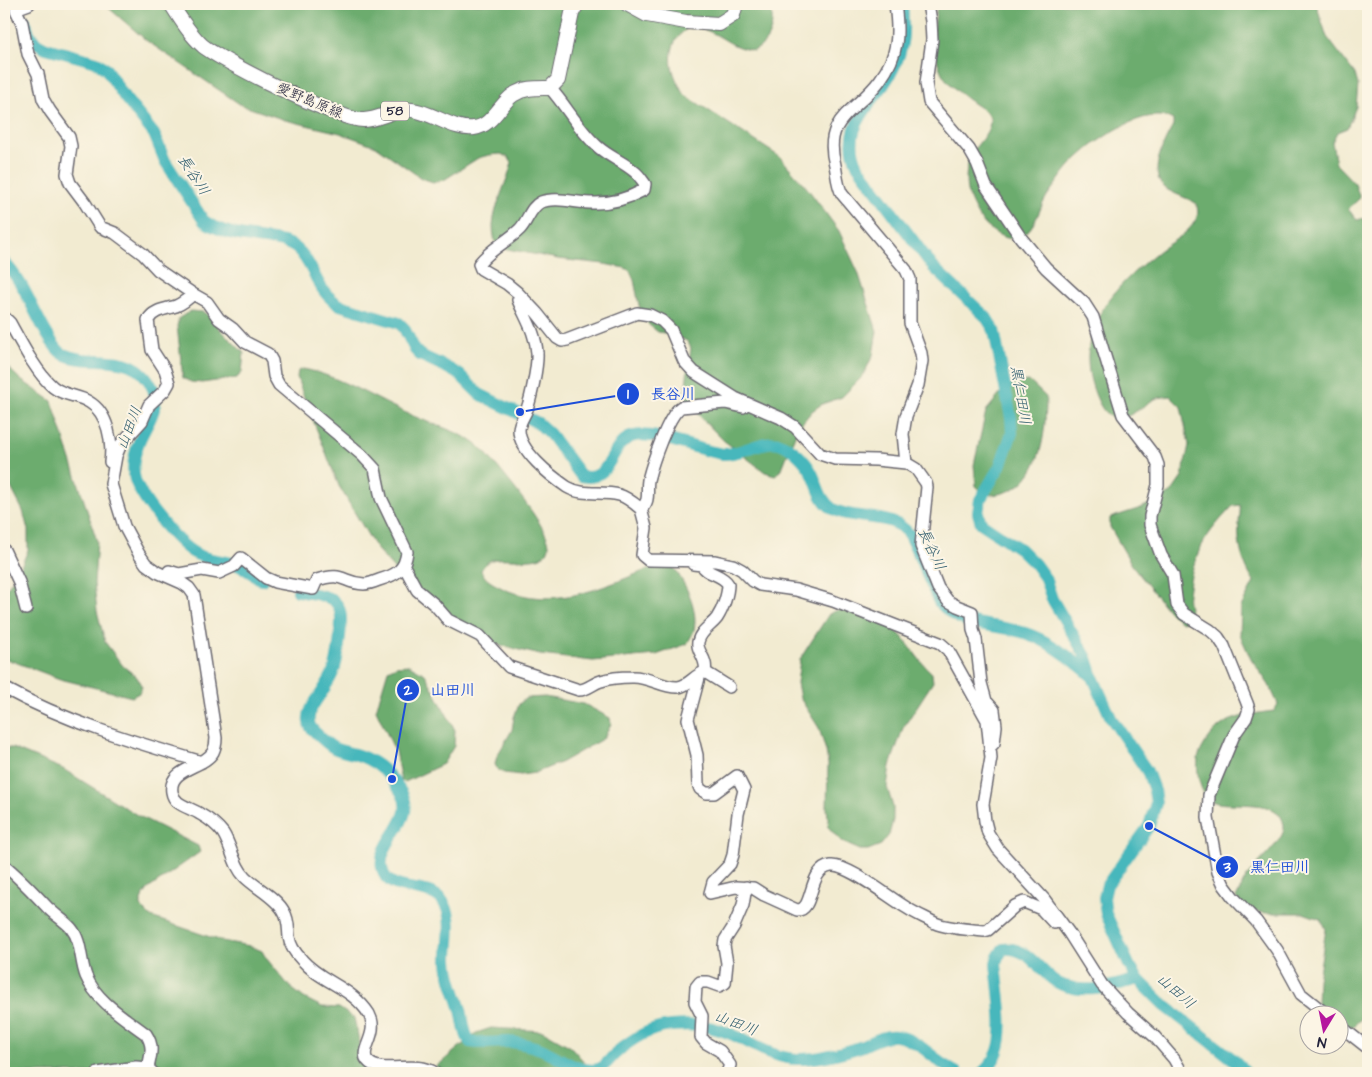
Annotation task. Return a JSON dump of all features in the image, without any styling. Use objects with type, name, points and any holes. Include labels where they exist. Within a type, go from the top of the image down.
[{"type":"main road","name":"愛野島原線","points":[[171,4],[185,25],[203,46],[253,75],[341,115],[364,120],[403,109],[415,110],[463,128],[473,129],[484,126],[514,94],[529,88],[550,88]]},
{"type":"main road","points":[[550,88],[558,80],[572,13],[577,4]]},
{"type":"main road","points":[[626,4],[648,15],[686,22],[720,24],[733,14],[736,4]]},
{"type":"street","points":[[895,4],[898,38],[894,55],[880,80],[864,99],[856,103],[837,124],[832,153],[842,194],[906,270],[910,279],[910,323],[922,361],[918,385],[906,416],[903,434],[906,463]]},
{"type":"street","points":[[928,4],[932,40],[926,83],[929,102],[969,149],[986,186],[1021,238],[1046,268],[1084,303],[1093,317],[1120,406],[1129,423],[1155,457],[1158,465],[1158,484],[1150,516],[1150,525],[1158,548],[1173,575],[1177,606],[1184,614],[1218,637],[1224,646],[1249,709],[1246,718],[1234,735],[1209,795],[1208,818],[1218,872],[1232,897],[1256,921],[1277,950],[1301,994],[1314,1004]]},
{"type":"street","points":[[24,6],[16,12],[22,24],[28,54],[38,74],[44,99],[50,111],[69,137],[71,146],[66,174],[100,227],[115,233],[143,254],[158,270],[207,302],[219,319],[233,329],[245,342],[268,354],[272,361],[274,376],[279,385],[362,455],[375,470],[381,498],[408,552],[404,566],[392,576],[368,584],[361,584],[336,575],[330,575],[317,580],[313,589],[275,582],[266,578],[241,558],[219,573],[202,570],[179,574],[164,569],[160,569],[157,572]]},
{"type":"street","points":[[550,88],[596,145],[612,158],[636,172],[645,184],[644,190],[629,198],[596,204],[563,200],[542,202],[533,208],[526,223],[518,231],[485,256],[479,264],[481,269],[507,284],[518,293],[557,338],[562,341],[637,313],[650,315],[662,321],[670,330],[684,361],[694,372],[735,398],[781,418],[796,427],[814,448],[827,457],[906,463],[916,469],[927,487],[921,546],[938,588],[948,601],[972,612],[981,683],[986,701],[994,710],[996,726],[994,743],[991,746]]},
{"type":"street","points":[[518,293],[518,301],[534,334],[537,354],[525,414],[519,432],[522,445],[548,472],[574,490],[622,495],[641,509],[646,528],[642,555],[648,560],[715,561],[733,565],[760,585],[796,590],[833,601],[940,643],[948,650],[988,720],[991,758],[983,804],[984,821],[988,833],[998,849],[1044,899],[1069,933],[1102,985],[1128,1013],[1155,1037],[1174,1059],[1182,1073]]},
{"type":"street","points":[[193,294],[177,305],[157,311],[148,320],[152,350],[165,370],[168,379],[167,387],[155,398],[142,421],[121,444],[116,456],[110,484],[129,538],[146,564],[157,572],[190,588],[194,595],[216,738],[213,753],[175,778],[172,793],[181,805],[198,812],[213,822],[223,834],[244,877],[284,911],[289,923],[289,939],[292,948],[302,960],[312,970],[360,1003],[373,1024],[365,1055],[368,1061],[374,1066],[384,1068],[419,1066],[428,1068],[435,1073]]},
{"type":"street","points":[[4,317],[10,322],[35,363],[54,387],[90,402],[97,409],[104,420],[109,436],[111,449],[109,465],[112,473]]},
{"type":"street","points":[[641,509],[648,502],[649,478],[662,439],[677,410],[681,407],[725,403],[751,410],[761,409]]},
{"type":"street","points":[[4,550],[20,582],[26,609]]},
{"type":"street","points":[[654,560],[660,563],[733,565]]},
{"type":"street","points":[[702,565],[704,569],[722,578],[728,584],[720,613],[700,635],[698,641],[698,648],[706,662],[688,719],[697,755],[698,784],[700,789],[706,793],[714,793],[737,776],[744,790],[738,814],[733,855],[730,864],[713,882],[710,893],[736,887],[753,888],[764,895],[801,911],[806,906],[819,874],[824,868],[831,866],[847,869],[909,909],[941,925],[984,932],[1014,906],[1024,902],[1040,909],[1058,929],[1064,933],[1069,933]]},
{"type":"street","points":[[404,566],[417,590],[435,605],[448,620],[480,636],[508,667],[580,690],[585,690],[601,681],[631,677],[641,677],[678,687],[703,673]]},
{"type":"street","points":[[703,673],[728,687]]},
{"type":"street","points":[[4,688],[66,717],[133,742],[202,762]]},
{"type":"street","points":[[4,865],[18,876],[71,928],[76,936],[86,975],[94,990],[146,1034],[151,1041],[151,1070],[136,1067],[98,1073]]},
{"type":"street","points":[[727,1073],[730,1065],[726,1058],[720,1051],[701,1037],[701,1012],[695,1002],[696,987],[700,982],[708,982],[719,986],[725,983],[727,963],[724,946],[725,940],[734,926],[743,905],[746,888]]},
{"type":"street","points":[[1350,1034],[1368,1048]]},
{"type":"green space","points":[[104,4],[770,4],[772,25],[768,37],[764,43],[753,51],[736,46],[702,29],[691,28],[684,31],[673,47],[672,62],[675,76],[685,95],[780,157],[808,189],[839,231],[858,272],[877,331],[873,355],[863,376],[842,397],[822,404],[812,411],[798,428],[781,471],[775,475],[765,472],[723,440],[688,404],[685,391],[691,348],[687,341],[671,334],[658,332],[649,325],[640,310],[634,280],[630,271],[625,268],[604,264],[558,259],[502,248],[495,242],[494,218],[512,163],[508,157],[501,154],[478,158],[444,180],[433,182],[421,178],[376,146],[340,133],[285,120],[241,105],[147,41]]},
{"type":"green space","points":[[937,4],[1316,4],[1327,37],[1355,74],[1358,85],[1356,107],[1347,128],[1337,132],[1332,142],[1336,164],[1355,184],[1360,198],[1348,209],[1357,220],[1368,217],[1368,414],[1363,453],[1368,454],[1368,1005],[1364,1016],[1351,1028],[1350,1004],[1317,1004],[1318,980],[1326,929],[1320,919],[1303,913],[1264,913],[1244,909],[1236,898],[1246,878],[1280,838],[1284,826],[1281,817],[1274,810],[1266,807],[1214,802],[1205,795],[1199,782],[1199,755],[1210,736],[1216,730],[1231,720],[1274,711],[1278,704],[1269,685],[1250,657],[1240,635],[1241,607],[1254,582],[1247,569],[1240,547],[1240,505],[1233,506],[1215,526],[1197,556],[1190,580],[1188,620],[1182,622],[1170,613],[1132,565],[1110,527],[1110,518],[1141,508],[1171,493],[1182,477],[1189,445],[1181,407],[1170,396],[1155,399],[1125,417],[1110,417],[1098,401],[1088,366],[1089,346],[1094,327],[1102,310],[1114,293],[1160,250],[1188,230],[1197,216],[1196,203],[1168,190],[1161,184],[1158,177],[1158,159],[1173,126],[1173,120],[1162,116],[1150,116],[1123,126],[1098,141],[1067,169],[1047,197],[1029,230],[1019,238],[1004,237],[990,229],[979,218],[966,186],[969,160],[989,127],[990,118],[985,111],[965,97],[945,79],[937,60],[934,30]]},
{"type":"green space","points":[[191,311],[203,312],[213,318],[221,330],[244,353],[242,372],[237,378],[202,383],[191,382],[183,378],[177,326],[179,318]]},
{"type":"green space","points":[[4,364],[21,380],[52,401],[97,541],[94,583],[97,611],[105,642],[123,666],[137,677],[142,687],[139,693],[132,697],[60,679],[4,658],[4,592],[19,571],[28,550],[28,530],[23,511],[4,474]]},
{"type":"green space","points":[[303,369],[344,382],[411,415],[456,432],[472,441],[487,454],[531,511],[541,526],[549,546],[547,553],[534,559],[498,559],[488,562],[481,570],[491,582],[504,589],[525,596],[546,598],[567,596],[609,585],[669,561],[689,593],[694,611],[694,630],[687,644],[656,655],[593,661],[540,655],[492,643],[415,594],[375,547],[339,486],[300,387],[297,377],[298,371]]},
{"type":"green space","points":[[1029,381],[1046,397],[1043,440],[1034,467],[1026,479],[1016,487],[999,494],[992,495],[982,492],[976,486],[974,465],[986,411],[1001,393],[1017,382]]},
{"type":"green space","points":[[842,608],[890,625],[932,673],[933,682],[903,728],[890,766],[887,787],[893,807],[893,820],[889,835],[881,845],[868,850],[860,850],[842,842],[829,828],[826,751],[819,728],[800,698],[797,683],[800,659],[829,614]]},
{"type":"green space","points":[[409,665],[425,674],[455,730],[454,746],[443,764],[405,782],[401,781],[395,751],[376,710],[388,670],[396,666]]},
{"type":"green space","points":[[545,697],[584,704],[610,718],[611,724],[604,738],[562,762],[535,773],[521,775],[504,773],[497,769],[495,764],[497,756],[512,730],[519,704],[526,698]]},
{"type":"green space","points":[[4,748],[12,748],[63,769],[137,815],[198,846],[200,852],[148,889],[141,900],[141,907],[151,917],[222,941],[250,946],[262,951],[290,987],[304,998],[322,1007],[339,1008],[354,1018],[366,1073],[4,1073]]},
{"type":"green space","points":[[491,1028],[543,1031],[571,1047],[594,1073],[429,1073],[476,1033]]},
{"type":"waterway","name":"黒仁田川","points":[[902,4],[903,30],[899,54],[885,83],[861,116],[853,138],[853,152],[858,166],[933,267],[986,317],[994,330],[1011,418],[1012,433],[1000,466],[980,500],[978,513],[981,523],[1020,549],[1035,564],[1045,578],[1052,599],[1087,658],[1111,718],[1147,771],[1154,790],[1156,803],[1149,826],[1107,885],[1104,898],[1106,914],[1129,965],[1138,979],[1164,1005],[1234,1060],[1247,1073]]},
{"type":"waterway","name":"長谷川","points":[[25,21],[29,33],[35,42],[46,48],[97,62],[106,69],[125,98],[154,134],[165,161],[204,221],[227,232],[280,241],[296,248],[307,261],[325,293],[332,299],[340,305],[399,323],[420,355],[460,375],[479,394],[538,423],[550,434],[581,476],[591,477],[599,474],[620,445],[626,439],[634,436],[653,436],[723,454],[730,454],[766,443],[779,443],[794,451],[806,464],[822,497],[833,509],[842,513],[884,520],[903,528],[910,535],[939,602],[952,614],[965,620],[1034,636],[1061,651],[1093,677]]},
{"type":"waterway","name":"山田川","points":[[4,262],[22,286],[46,333],[63,354],[74,358],[124,363],[135,368],[145,376],[153,389],[155,396],[154,409],[138,446],[134,458],[133,471],[142,495],[159,519],[188,549],[196,554],[236,564],[262,580]]},
{"type":"waterway","name":"山田川","points":[[298,591],[331,599],[338,606],[341,616],[340,639],[335,667],[310,712],[310,725],[322,739],[334,748],[360,756],[374,763],[391,778],[401,792],[405,802],[405,812],[402,821],[385,848],[382,868],[386,877],[392,883],[430,892],[438,896],[444,903],[450,923],[449,971],[470,1042],[525,1044],[541,1049],[568,1064],[591,1070],[603,1067],[621,1049],[641,1036],[656,1029],[671,1026],[686,1025],[717,1029],[771,1053],[797,1059],[829,1056],[882,1038],[896,1036],[905,1038],[920,1046],[957,1073]]},
{"type":"waterway","name":"山田川","points":[[982,1073],[995,1057],[1000,1042],[1000,996],[996,964],[1003,949],[1013,949],[1022,952],[1049,977],[1065,986],[1093,989],[1138,979]]},
{"type":"place","name":"長谷川","points":[[520,412]]},
{"type":"place","name":"山田川","points":[[392,779]]},
{"type":"place","name":"黒仁田川","points":[[1149,826]]}]
